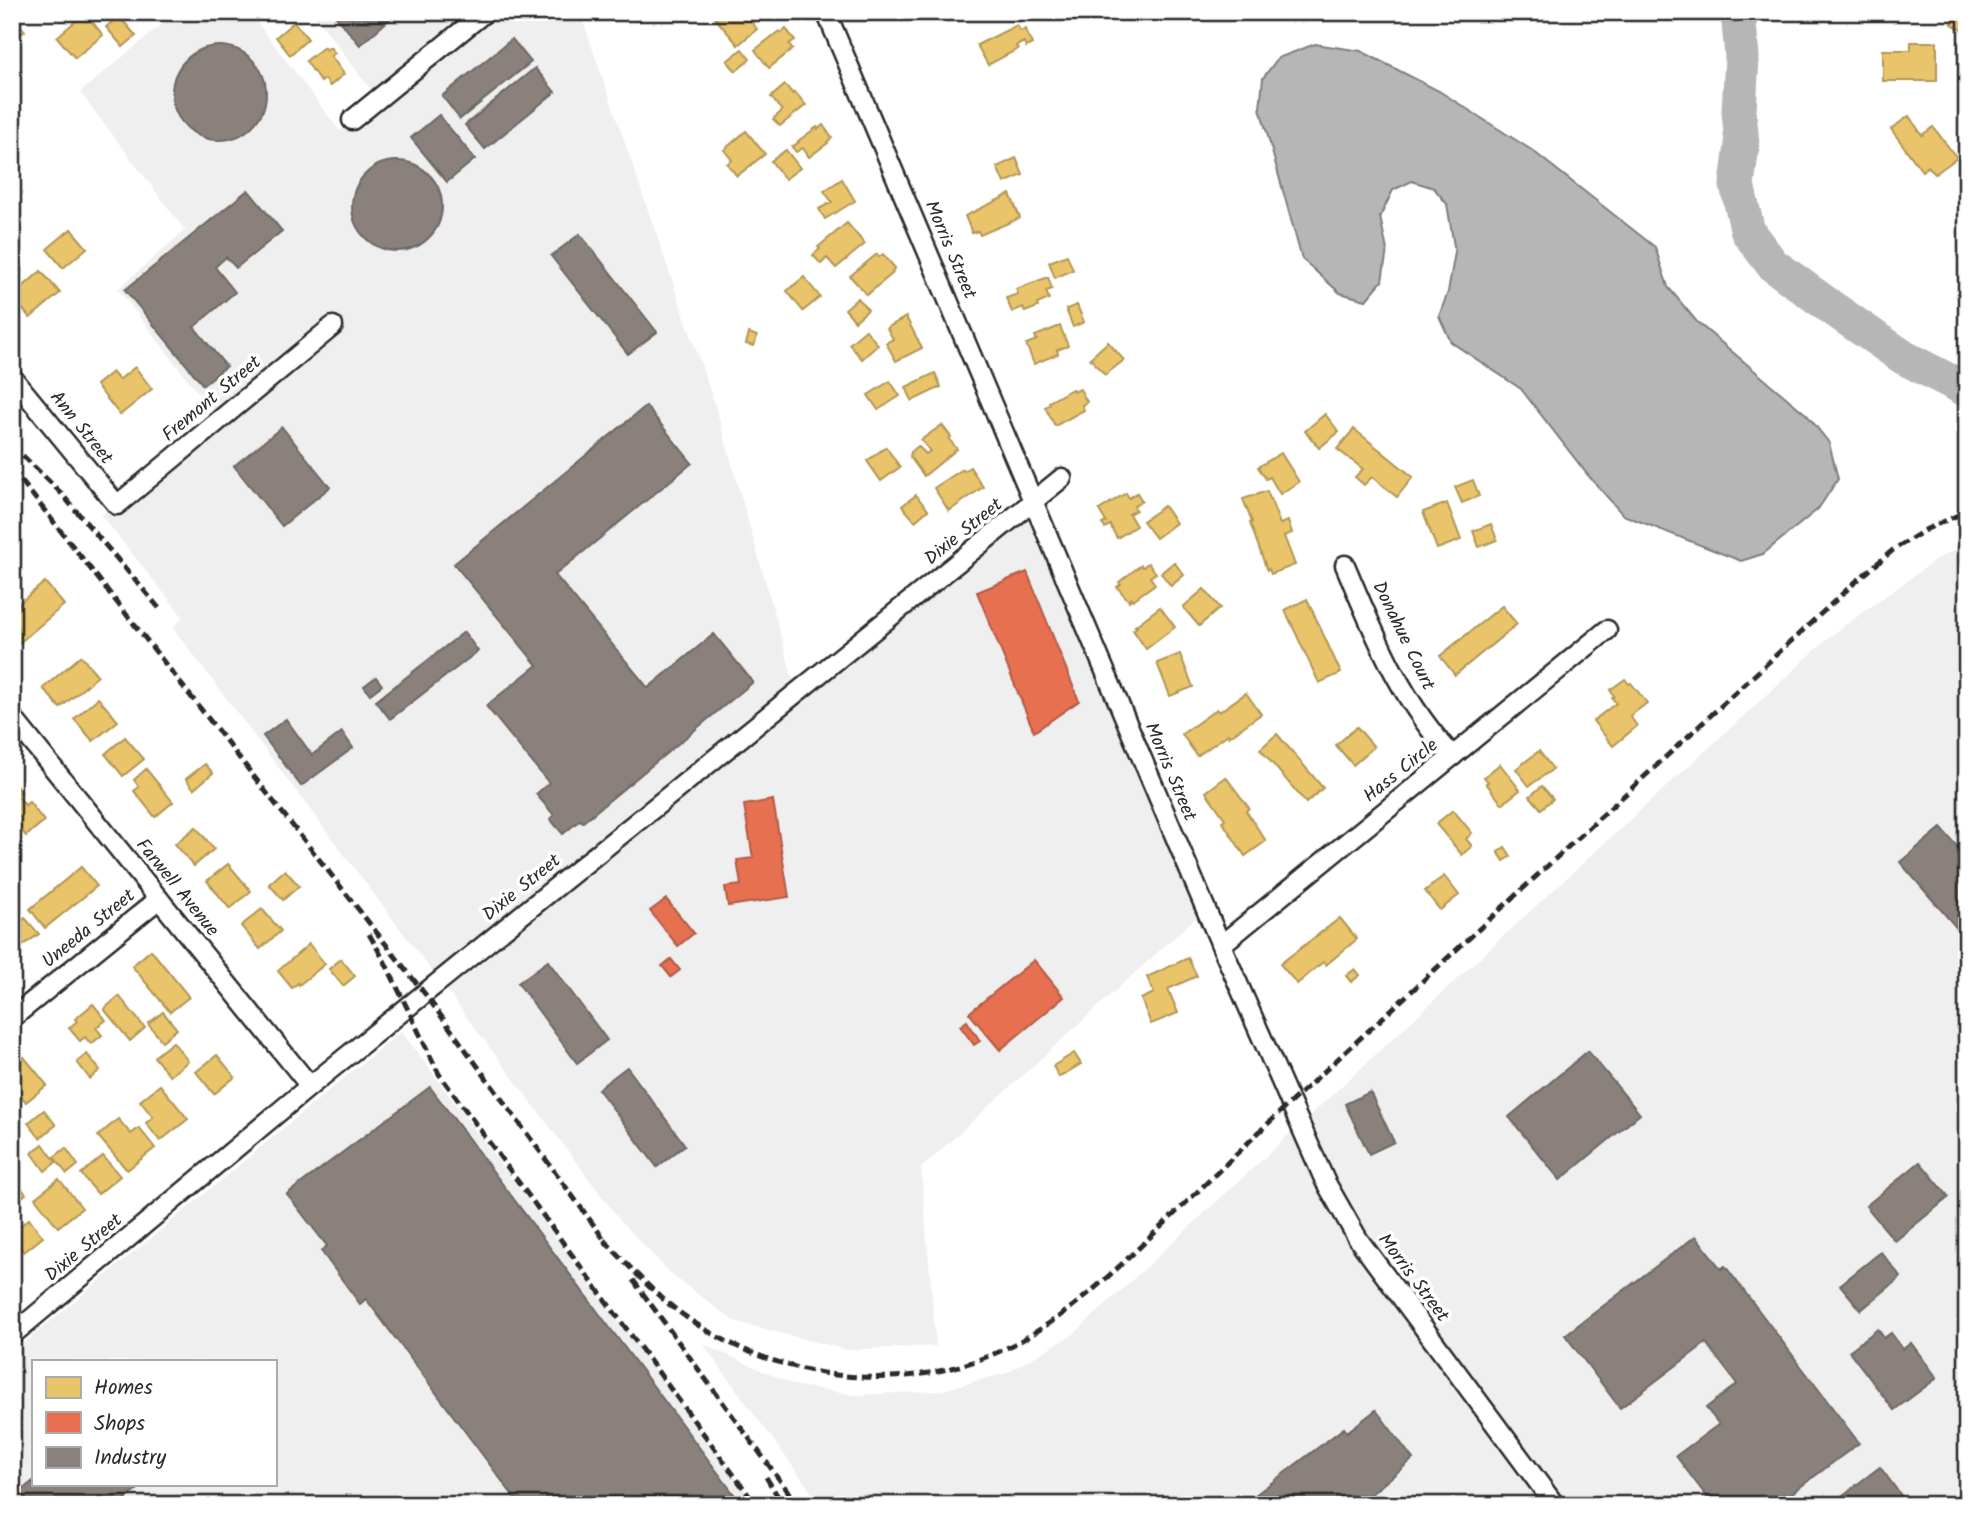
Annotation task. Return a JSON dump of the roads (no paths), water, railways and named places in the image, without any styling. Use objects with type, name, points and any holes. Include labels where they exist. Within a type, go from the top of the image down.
[{"type":"street","points":[[352,120],[485,12]]},
{"type":"street","name":"Morris Street","points":[[826,12],[1221,945],[1325,1181],[1358,1239],[1555,1505]]},
{"type":"street","name":"Fremont Street","points":[[117,505],[333,326]]},
{"type":"street","name":"Ann Street","points":[[12,377],[117,505]]},
{"type":"street","name":"Dixie Street","points":[[12,1335],[310,1086],[1062,478]]},
{"type":"street","name":"Donahue Court","points":[[1346,565],[1398,683],[1417,713],[1453,756]]},
{"type":"street","name":"Hass Circle","points":[[1221,945],[1607,629]]},
{"type":"street","name":"Farwell Avenue","points":[[14,724],[310,1086]]},
{"type":"street","name":"Uneeda Street","points":[[12,1018],[159,899]]},
{"type":"waterway","points":[[1738,12],[1742,57],[1739,111],[1742,145],[1737,185],[1748,232],[1773,265],[1832,308],[1903,357],[1967,390]]},
{"type":"railway","points":[[12,445],[60,492],[159,608]]},
{"type":"railway","points":[[12,469],[425,994],[609,1246]]},
{"type":"railway","points":[[604,1240],[659,1295],[709,1332],[775,1361],[810,1370],[845,1376],[917,1375],[984,1358],[1014,1344],[1069,1309],[1119,1267],[1287,1105],[1852,585],[1893,550],[1927,529],[1967,511]]},
{"type":"railway","points":[[369,934],[439,1074],[756,1505]]},
{"type":"railway","points":[[633,1280],[798,1505]]},
{"type":"railway","points":[[766,1477],[783,1505]]}]
